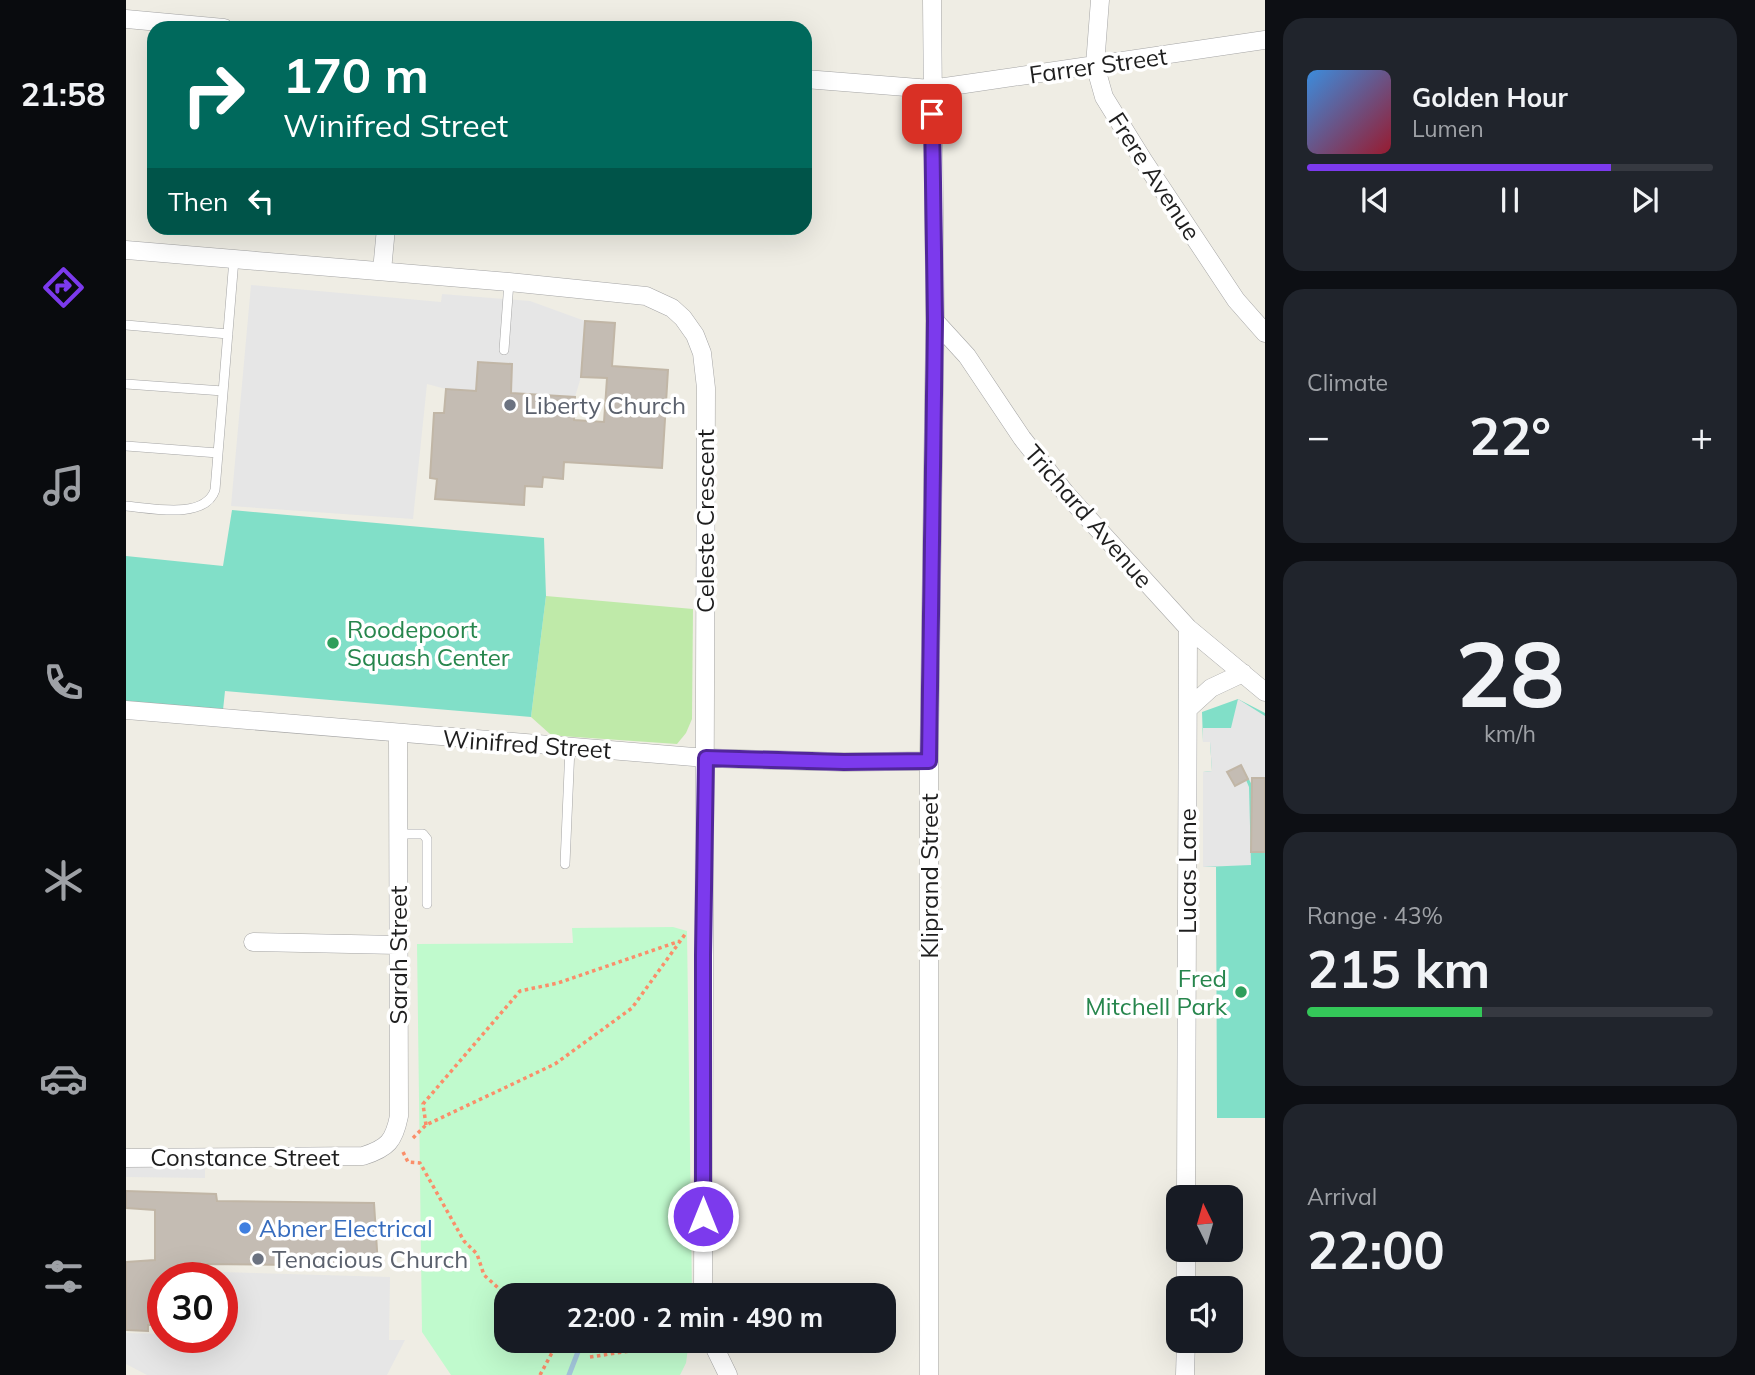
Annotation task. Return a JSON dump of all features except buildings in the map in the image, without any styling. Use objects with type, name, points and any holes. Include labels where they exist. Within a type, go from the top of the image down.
[{"type":"street","name":"Kliprand Street","points":[[929,1375],[929,761],[935,321],[932,0]]},
{"type":"street","name":"Frere Avenue","points":[[1100,0],[1095,65],[1100,88],[1112,111],[1236,300],[1265,333]]},
{"type":"street","points":[[126,19],[148,21]]},
{"type":"street","name":"Farrer Street","points":[[812,80],[931,89],[1265,40]]},
{"type":"street","points":[[382,271],[385,235]]},
{"type":"street","name":"Celeste Crescent","points":[[126,250],[646,296],[672,308],[683,318],[698,340],[704,363],[705,388],[703,1283]]},
{"type":"street","name":"Trichard Avenue","points":[[935,321],[967,356],[1022,438],[1067,495],[1188,628],[1265,692]]},
{"type":"street","name":"Lucas Lane","points":[[1186,1185],[1188,628]]},
{"type":"street","points":[[1188,709],[1211,688],[1243,673]]},
{"type":"street","name":"Winifred Street","points":[[126,710],[706,758],[844,762],[929,761]]},
{"type":"street","name":"Sarah Street","points":[[363,1156],[380,1151],[391,1141],[399,1116],[398,734]]},
{"type":"street","points":[[253,942],[398,945]]},
{"type":"street","name":"Constance Street","points":[[126,1158],[363,1156]]},
{"type":"street","points":[[717,1353],[728,1375]]},
{"type":"street","points":[[1185,1375],[1186,1353]]},
{"type":"lane","points":[[126,506],[181,510],[200,507],[212,499],[215,490],[234,259]]},
{"type":"lane","points":[[504,350],[509,282]]},
{"type":"lane","points":[[126,325],[228,334]]},
{"type":"lane","points":[[126,383],[223,391]]},
{"type":"lane","points":[[126,446],[218,453]]},
{"type":"lane","points":[[565,864],[570,747]]},
{"type":"lane","points":[[398,834],[423,834],[427,839],[427,904]]},
{"type":"path","points":[[410,1141],[426,1125],[555,1064],[632,1008],[687,932]]},
{"type":"path","points":[[426,1125],[424,1104],[520,991],[558,983],[681,941]]},
{"type":"path","points":[[402,1149],[408,1163],[421,1163],[464,1241],[477,1254],[484,1275],[494,1284]]},
{"type":"path","points":[[540,1375],[552,1353]]},
{"type":"path","points":[[590,1357],[618,1353]]},
{"type":"green space","name":"Roodepoort Squash Center","points":[[232,510],[544,538],[546,596],[531,717],[225,691],[223,710],[126,701],[126,556],[223,566]]},
{"type":"green space","points":[[546,596],[693,609],[692,719],[677,744],[550,734],[531,717]]},
{"type":"green space","name":"Fred Mitchell Park","points":[[1238,699],[1265,713],[1265,1118],[1217,1118],[1216,867],[1203,867],[1203,772],[1212,771],[1210,742],[1203,742],[1202,712]]},
{"type":"green space","points":[[673,927],[687,931],[692,1283],[494,1283],[494,1353],[687,1353],[686,1363],[680,1375],[451,1375],[422,1332],[417,944],[573,943],[572,928]]},
{"type":"shaded area","points":[[251,285],[441,302],[442,294],[530,301],[585,321],[581,377],[575,397],[511,393],[512,364],[478,362],[476,391],[446,389],[427,384],[413,519],[231,506]]},
{"type":"shaded area","points":[[1238,699],[1265,716],[1265,785],[1252,785],[1241,765],[1227,772],[1235,785],[1246,780],[1249,787],[1251,865],[1203,867],[1203,772],[1212,771],[1210,742],[1203,742],[1203,728],[1231,728]]},
{"type":"shaded area","points":[[126,1167],[205,1167],[205,1178],[126,1177]]},
{"type":"shaded area","points":[[238,1273],[390,1277],[389,1340],[405,1340],[387,1375],[147,1375],[126,1364],[126,1333],[147,1334],[147,1353],[238,1353]]},
{"type":"waterway","points":[[569,1375],[578,1353]]},
{"type":"place","name":"Liberty Church","points":[[510,405]]},
{"type":"place","name":"Roodepoort Squash Center","points":[[333,643]]},
{"type":"place","name":"Fred Mitchell Park","points":[[1241,992]]},
{"type":"place","name":"Abner Electrical","points":[[245,1228]]},
{"type":"place","name":"Tenacious Church","points":[[258,1259]]},
{"type":"route","points":[[703,1216],[706,758],[844,762],[929,761],[935,321],[932,114]]}]
